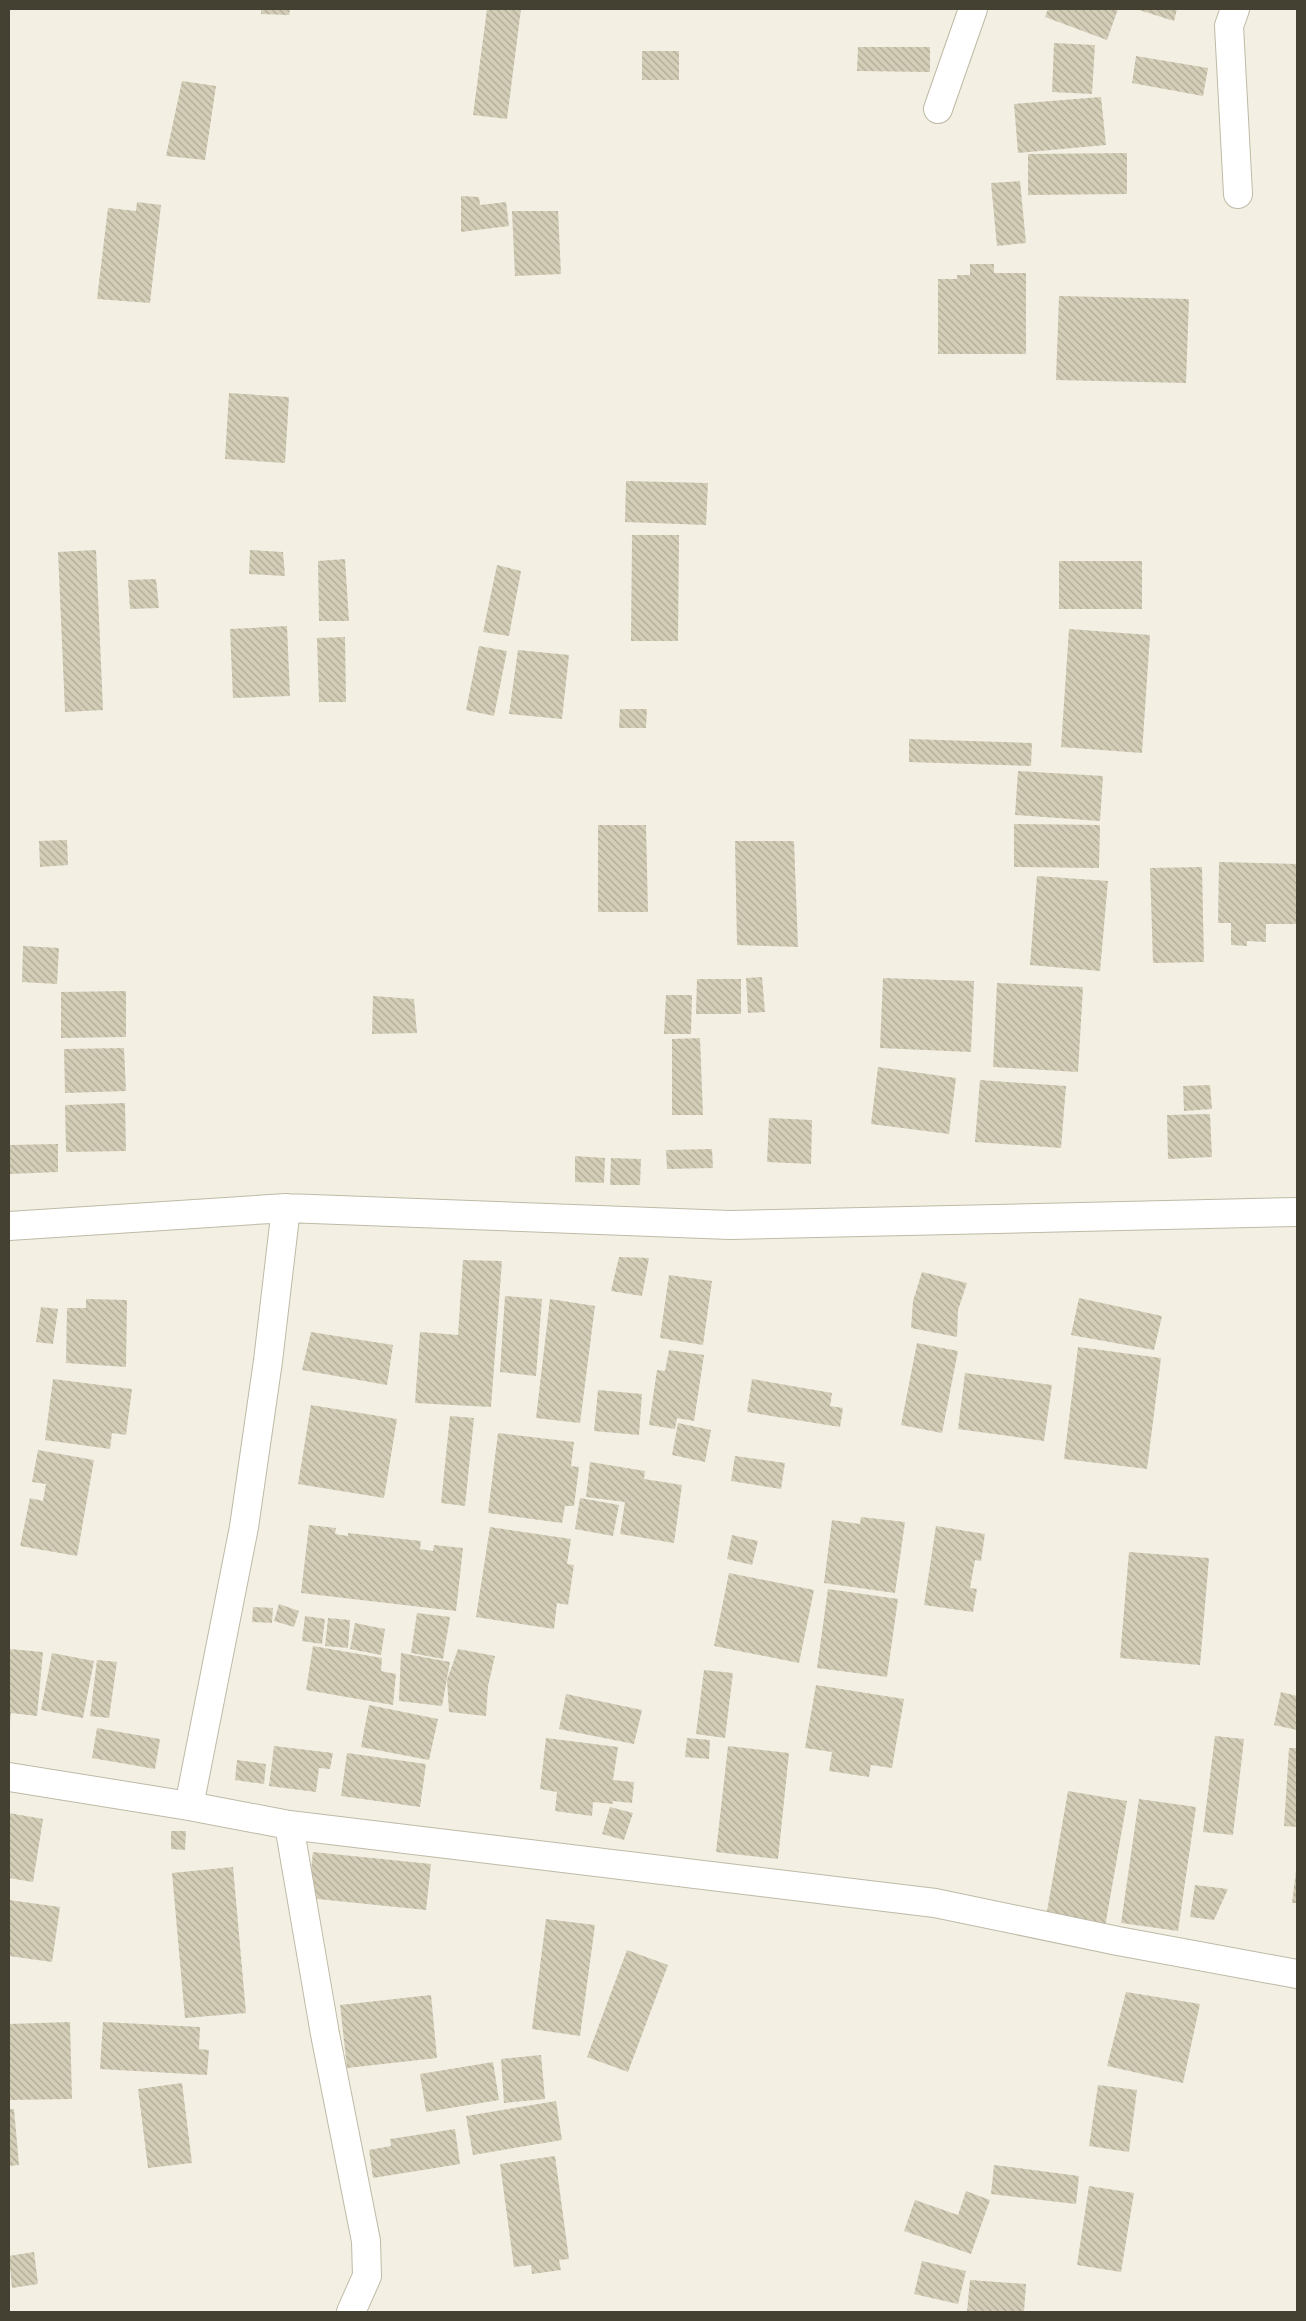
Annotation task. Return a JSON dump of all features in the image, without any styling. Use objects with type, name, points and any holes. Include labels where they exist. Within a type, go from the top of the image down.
[{"type":"street","points":[[938,109],[973,9]]},
{"type":"street","points":[[1235,9],[1229,26],[1238,194]]},
{"type":"street","points":[[189,1806],[244,1526],[268,1361],[286,1208]]},
{"type":"street","points":[[9,1226],[286,1208],[730,1225],[1297,1212]]},
{"type":"street","points":[[9,1777],[189,1806],[289,1825],[935,1903],[1118,1941],[1297,1974]]},
{"type":"street","points":[[289,1825],[325,2034],[366,2241],[367,2276],[351,2312]]},
{"type":"building","points":[[261,9],[290,9],[289,15],[261,14]]},
{"type":"building","points":[[487,9],[521,9],[507,119],[473,115]]},
{"type":"building","points":[[1048,9],[1118,9],[1107,40],[1045,17]]},
{"type":"building","points":[[1136,9],[1177,9],[1174,21]]},
{"type":"building","points":[[1054,43],[1095,45],[1092,94],[1052,92]]},
{"type":"building","points":[[858,47],[930,47],[930,72],[857,71]]},
{"type":"building","points":[[642,51],[679,51],[679,80],[642,80]]},
{"type":"building","points":[[1136,56],[1208,68],[1203,96],[1132,83]]},
{"type":"building","points":[[182,81],[216,86],[205,160],[166,156]]},
{"type":"building","points":[[1101,97],[1106,145],[1018,153],[1014,104]]},
{"type":"building","points":[[1127,153],[1127,194],[1028,195],[1028,154]]},
{"type":"building","points":[[1020,181],[1026,243],[997,246],[991,183]]},
{"type":"building","points":[[461,196],[479,197],[480,205],[506,202],[509,226],[461,232]]},
{"type":"building","points":[[137,202],[161,205],[150,303],[97,299],[108,208],[136,211]]},
{"type":"building","points":[[512,211],[558,211],[561,274],[515,276]]},
{"type":"building","points":[[970,264],[994,264],[994,273],[1026,273],[1026,354],[938,354],[938,279],[957,279],[957,275],[970,275]]},
{"type":"building","points":[[1059,296],[1189,299],[1186,383],[1056,380]]},
{"type":"building","points":[[229,393],[289,397],[285,463],[225,459]]},
{"type":"building","points":[[626,481],[708,483],[706,525],[625,522]]},
{"type":"building","points":[[632,535],[679,535],[678,641],[631,641]]},
{"type":"building","points":[[96,550],[103,710],[65,712],[58,552]]},
{"type":"building","points":[[250,550],[283,552],[285,576],[249,574]]},
{"type":"building","points":[[345,559],[349,621],[319,621],[318,561]]},
{"type":"building","points":[[1059,561],[1142,561],[1142,609],[1059,609]]},
{"type":"building","points":[[497,565],[521,571],[509,636],[483,632]]},
{"type":"building","points":[[156,579],[159,608],[130,609],[128,580]]},
{"type":"building","points":[[287,626],[290,696],[233,698],[230,629]]},
{"type":"building","points":[[1069,629],[1150,635],[1142,753],[1061,747]]},
{"type":"building","points":[[345,637],[346,702],[319,702],[317,638]]},
{"type":"building","points":[[479,646],[507,651],[494,716],[466,710]]},
{"type":"building","points":[[518,650],[569,655],[562,719],[509,714]]},
{"type":"building","points":[[620,709],[647,709],[646,728],[619,728]]},
{"type":"building","points":[[909,739],[1032,743],[1031,766],[909,762]]},
{"type":"building","points":[[1018,771],[1103,776],[1100,821],[1015,815]]},
{"type":"building","points":[[1014,824],[1100,825],[1099,868],[1014,867]]},
{"type":"building","points":[[598,825],[646,825],[648,912],[598,912]]},
{"type":"building","points":[[67,840],[68,865],[40,867],[39,841]]},
{"type":"building","points":[[735,841],[794,841],[798,947],[737,945]]},
{"type":"building","points":[[1219,862],[1297,864],[1296,924],[1266,924],[1266,942],[1247,941],[1247,946],[1231,945],[1231,923],[1218,923]]},
{"type":"building","points":[[1202,867],[1204,962],[1153,963],[1150,868]]},
{"type":"building","points":[[1037,876],[1108,881],[1100,971],[1030,965]]},
{"type":"building","points":[[23,946],[59,948],[57,984],[22,982]]},
{"type":"building","points":[[762,977],[765,1012],[748,1013],[746,978]]},
{"type":"building","points":[[883,978],[974,981],[971,1052],[880,1048]]},
{"type":"building","points":[[697,979],[741,979],[741,1014],[696,1014]]},
{"type":"building","points":[[997,983],[1083,987],[1078,1072],[993,1067]]},
{"type":"building","points":[[126,991],[126,1037],[61,1038],[61,992]]},
{"type":"building","points":[[666,995],[692,995],[691,1034],[664,1034]]},
{"type":"building","points":[[373,996],[414,999],[417,1033],[372,1034]]},
{"type":"building","points":[[700,1038],[703,1115],[672,1115],[672,1039]]},
{"type":"building","points":[[124,1048],[126,1091],[65,1093],[64,1049]]},
{"type":"building","points":[[878,1067],[956,1078],[949,1134],[871,1124]]},
{"type":"building","points":[[980,1080],[1066,1086],[1061,1148],[975,1142]]},
{"type":"building","points":[[1210,1085],[1212,1109],[1184,1111],[1183,1086]]},
{"type":"building","points":[[125,1103],[126,1151],[66,1152],[65,1105]]},
{"type":"building","points":[[1210,1114],[1212,1157],[1168,1159],[1167,1115]]},
{"type":"building","points":[[769,1118],[812,1120],[811,1164],[767,1162]]},
{"type":"building","points":[[58,1144],[58,1172],[9,1174],[9,1145]]},
{"type":"building","points":[[712,1149],[713,1168],[667,1169],[666,1150]]},
{"type":"building","points":[[575,1156],[605,1158],[604,1183],[575,1182]]},
{"type":"building","points":[[611,1158],[641,1159],[640,1185],[610,1185]]},
{"type":"building","points":[[619,1257],[649,1258],[642,1296],[611,1291]]},
{"type":"building","points":[[463,1260],[502,1261],[491,1407],[415,1403],[420,1332],[458,1335]]},
{"type":"building","points":[[922,1272],[967,1283],[958,1310],[957,1337],[911,1328],[913,1301]]},
{"type":"building","points":[[669,1275],[712,1281],[703,1345],[660,1338]]},
{"type":"building","points":[[505,1296],[542,1299],[536,1376],[500,1372]]},
{"type":"building","points":[[1079,1298],[1162,1316],[1154,1350],[1071,1335]]},
{"type":"building","points":[[86,1299],[127,1300],[126,1367],[66,1363],[67,1308],[86,1308]]},
{"type":"building","points":[[550,1299],[595,1306],[580,1423],[536,1418]]},
{"type":"building","points":[[41,1307],[58,1309],[53,1344],[36,1342]]},
{"type":"building","points":[[311,1332],[393,1345],[387,1385],[302,1370]]},
{"type":"building","points":[[917,1343],[958,1351],[942,1433],[901,1425]]},
{"type":"building","points":[[1078,1347],[1161,1358],[1147,1469],[1064,1459]]},
{"type":"building","points":[[669,1350],[704,1355],[694,1421],[677,1418],[675,1429],[649,1425],[657,1370],[665,1371]]},
{"type":"building","points":[[965,1373],[1052,1385],[1044,1441],[958,1429]]},
{"type":"building","points":[[53,1379],[132,1389],[126,1435],[112,1433],[110,1449],[45,1440]]},
{"type":"building","points":[[752,1379],[832,1393],[830,1406],[843,1408],[840,1427],[747,1412]]},
{"type":"building","points":[[598,1390],[642,1394],[639,1435],[594,1431]]},
{"type":"building","points":[[311,1405],[397,1419],[384,1498],[298,1484]]},
{"type":"building","points":[[450,1416],[474,1418],[465,1506],[441,1503]]},
{"type":"building","points":[[678,1423],[711,1430],[705,1462],[672,1455]]},
{"type":"building","points":[[498,1433],[574,1442],[571,1466],[579,1467],[574,1506],[565,1506],[562,1523],[488,1513]]},
{"type":"building","points":[[38,1450],[94,1460],[77,1556],[20,1546],[30,1498],[43,1501],[46,1484],[32,1482]]},
{"type":"building","points":[[735,1456],[785,1463],[781,1489],[731,1481]]},
{"type":"building","points":[[590,1462],[645,1471],[644,1479],[682,1485],[674,1543],[620,1534],[625,1502],[586,1497]]},
{"type":"building","points":[[580,1498],[619,1505],[613,1536],[575,1529]]},
{"type":"building","points":[[861,1517],[905,1522],[895,1593],[824,1583],[832,1520],[860,1524]]},
{"type":"building","points":[[309,1525],[336,1528],[335,1534],[348,1536],[348,1533],[421,1541],[420,1549],[433,1551],[434,1545],[463,1548],[456,1611],[301,1593]]},
{"type":"building","points":[[936,1526],[985,1534],[981,1561],[975,1560],[970,1588],[977,1589],[973,1612],[924,1605]]},
{"type":"building","points":[[490,1527],[571,1539],[567,1564],[574,1565],[568,1605],[557,1603],[554,1629],[476,1617]]},
{"type":"building","points":[[732,1535],[758,1541],[752,1565],[727,1559]]},
{"type":"building","points":[[1129,1552],[1209,1558],[1200,1665],[1120,1658]]},
{"type":"building","points":[[729,1573],[814,1590],[799,1663],[714,1646]]},
{"type":"building","points":[[828,1589],[898,1599],[887,1677],[817,1668]]},
{"type":"building","points":[[279,1604],[299,1611],[294,1627],[274,1621]]},
{"type":"building","points":[[253,1607],[273,1608],[272,1623],[252,1622]]},
{"type":"building","points":[[417,1613],[450,1617],[443,1659],[411,1653]]},
{"type":"building","points":[[305,1616],[325,1619],[322,1644],[302,1641]]},
{"type":"building","points":[[328,1618],[350,1620],[348,1648],[325,1646]]},
{"type":"building","points":[[355,1623],[385,1629],[381,1655],[350,1649]]},
{"type":"building","points":[[313,1646],[382,1658],[381,1671],[396,1674],[393,1705],[306,1690]]},
{"type":"building","points":[[9,1649],[43,1652],[37,1716],[11,1713],[10,1722]]},
{"type":"building","points":[[458,1649],[495,1656],[488,1686],[486,1716],[449,1712],[447,1680]]},
{"type":"building","points":[[52,1653],[94,1661],[83,1718],[41,1710]]},
{"type":"building","points":[[401,1653],[450,1662],[442,1706],[399,1701]]},
{"type":"building","points":[[97,1660],[117,1662],[109,1718],[90,1716]]},
{"type":"building","points":[[704,1670],[733,1673],[725,1738],[696,1734]]},
{"type":"building","points":[[816,1685],[904,1699],[892,1768],[871,1765],[869,1777],[829,1771],[832,1752],[805,1748]]},
{"type":"building","points":[[1281,1692],[1297,1696],[1297,1730],[1274,1725]]},
{"type":"building","points":[[566,1694],[642,1710],[634,1744],[559,1729]]},
{"type":"building","points":[[369,1705],[438,1719],[429,1760],[361,1747]]},
{"type":"building","points":[[97,1728],[160,1739],[155,1769],[92,1758]]},
{"type":"building","points":[[1215,1736],[1244,1739],[1233,1835],[1203,1832]]},
{"type":"building","points":[[546,1738],[618,1747],[613,1780],[634,1782],[632,1803],[613,1801],[613,1804],[593,1802],[592,1816],[555,1811],[557,1792],[540,1789]]},
{"type":"building","points":[[687,1738],[710,1740],[709,1759],[685,1757]]},
{"type":"building","points":[[274,1746],[333,1753],[330,1769],[319,1768],[316,1792],[269,1786]]},
{"type":"building","points":[[728,1746],[789,1753],[778,1859],[716,1852]]},
{"type":"building","points":[[1289,1748],[1297,1748],[1297,1827],[1284,1826]]},
{"type":"building","points":[[347,1753],[426,1764],[420,1807],[341,1796]]},
{"type":"building","points":[[237,1760],[266,1764],[264,1784],[235,1780]]},
{"type":"building","points":[[1068,1791],[1127,1801],[1105,1927],[1046,1917]]},
{"type":"building","points":[[1139,1799],[1196,1807],[1178,1931],[1121,1923]]},
{"type":"building","points":[[610,1807],[633,1813],[624,1840],[602,1834]]},
{"type":"building","points":[[9,1813],[43,1819],[33,1882],[9,1878]]},
{"type":"building","points":[[171,1831],[186,1831],[185,1850],[171,1849]]},
{"type":"building","points":[[313,1852],[431,1864],[426,1910],[308,1898]]},
{"type":"building","points":[[233,1867],[246,2013],[185,2018],[172,1873]]},
{"type":"building","points":[[1296,1871],[1297,1903],[1292,1903]]},
{"type":"building","points":[[1195,1885],[1228,1889],[1214,1920],[1190,1917]]},
{"type":"building","points":[[9,1900],[60,1907],[52,1962],[9,1956]]},
{"type":"building","points":[[546,1919],[595,1925],[580,2036],[532,2029]]},
{"type":"building","points":[[627,1950],[668,1965],[628,2072],[587,2057]]},
{"type":"building","points":[[1126,1992],[1200,2004],[1183,2083],[1107,2066]]},
{"type":"building","points":[[431,1995],[437,2058],[347,2068],[340,2005]]},
{"type":"building","points":[[70,2022],[72,2099],[9,2100],[9,2024]]},
{"type":"building","points":[[103,2022],[200,2027],[199,2049],[209,2050],[207,2075],[100,2069]]},
{"type":"building","points":[[541,2055],[545,2099],[504,2103],[501,2059]]},
{"type":"building","points":[[493,2062],[499,2100],[426,2112],[420,2074]]},
{"type":"building","points":[[182,2083],[192,2163],[148,2168],[138,2089]]},
{"type":"building","points":[[1098,2085],[1137,2090],[1129,2152],[1089,2146]]},
{"type":"building","points":[[556,2101],[562,2140],[473,2155],[466,2116]]},
{"type":"building","points":[[9,2109],[14,2109],[19,2165],[9,2166]]},
{"type":"building","points":[[455,2129],[460,2164],[373,2178],[369,2150],[391,2146],[390,2139]]},
{"type":"building","points":[[555,2156],[569,2259],[559,2260],[561,2270],[532,2274],[531,2265],[514,2267],[500,2164]]},
{"type":"building","points":[[994,2165],[1079,2176],[1076,2204],[991,2194]]},
{"type":"building","points":[[1089,2186],[1134,2193],[1121,2272],[1077,2265]]},
{"type":"building","points":[[966,2191],[990,2200],[971,2254],[904,2231],[915,2200],[958,2215]]},
{"type":"building","points":[[34,2252],[38,2284],[12,2288],[9,2256]]},
{"type":"building","points":[[922,2261],[966,2271],[958,2304],[914,2294]]},
{"type":"building","points":[[970,2280],[1026,2284],[1024,2312],[967,2312]]}]
